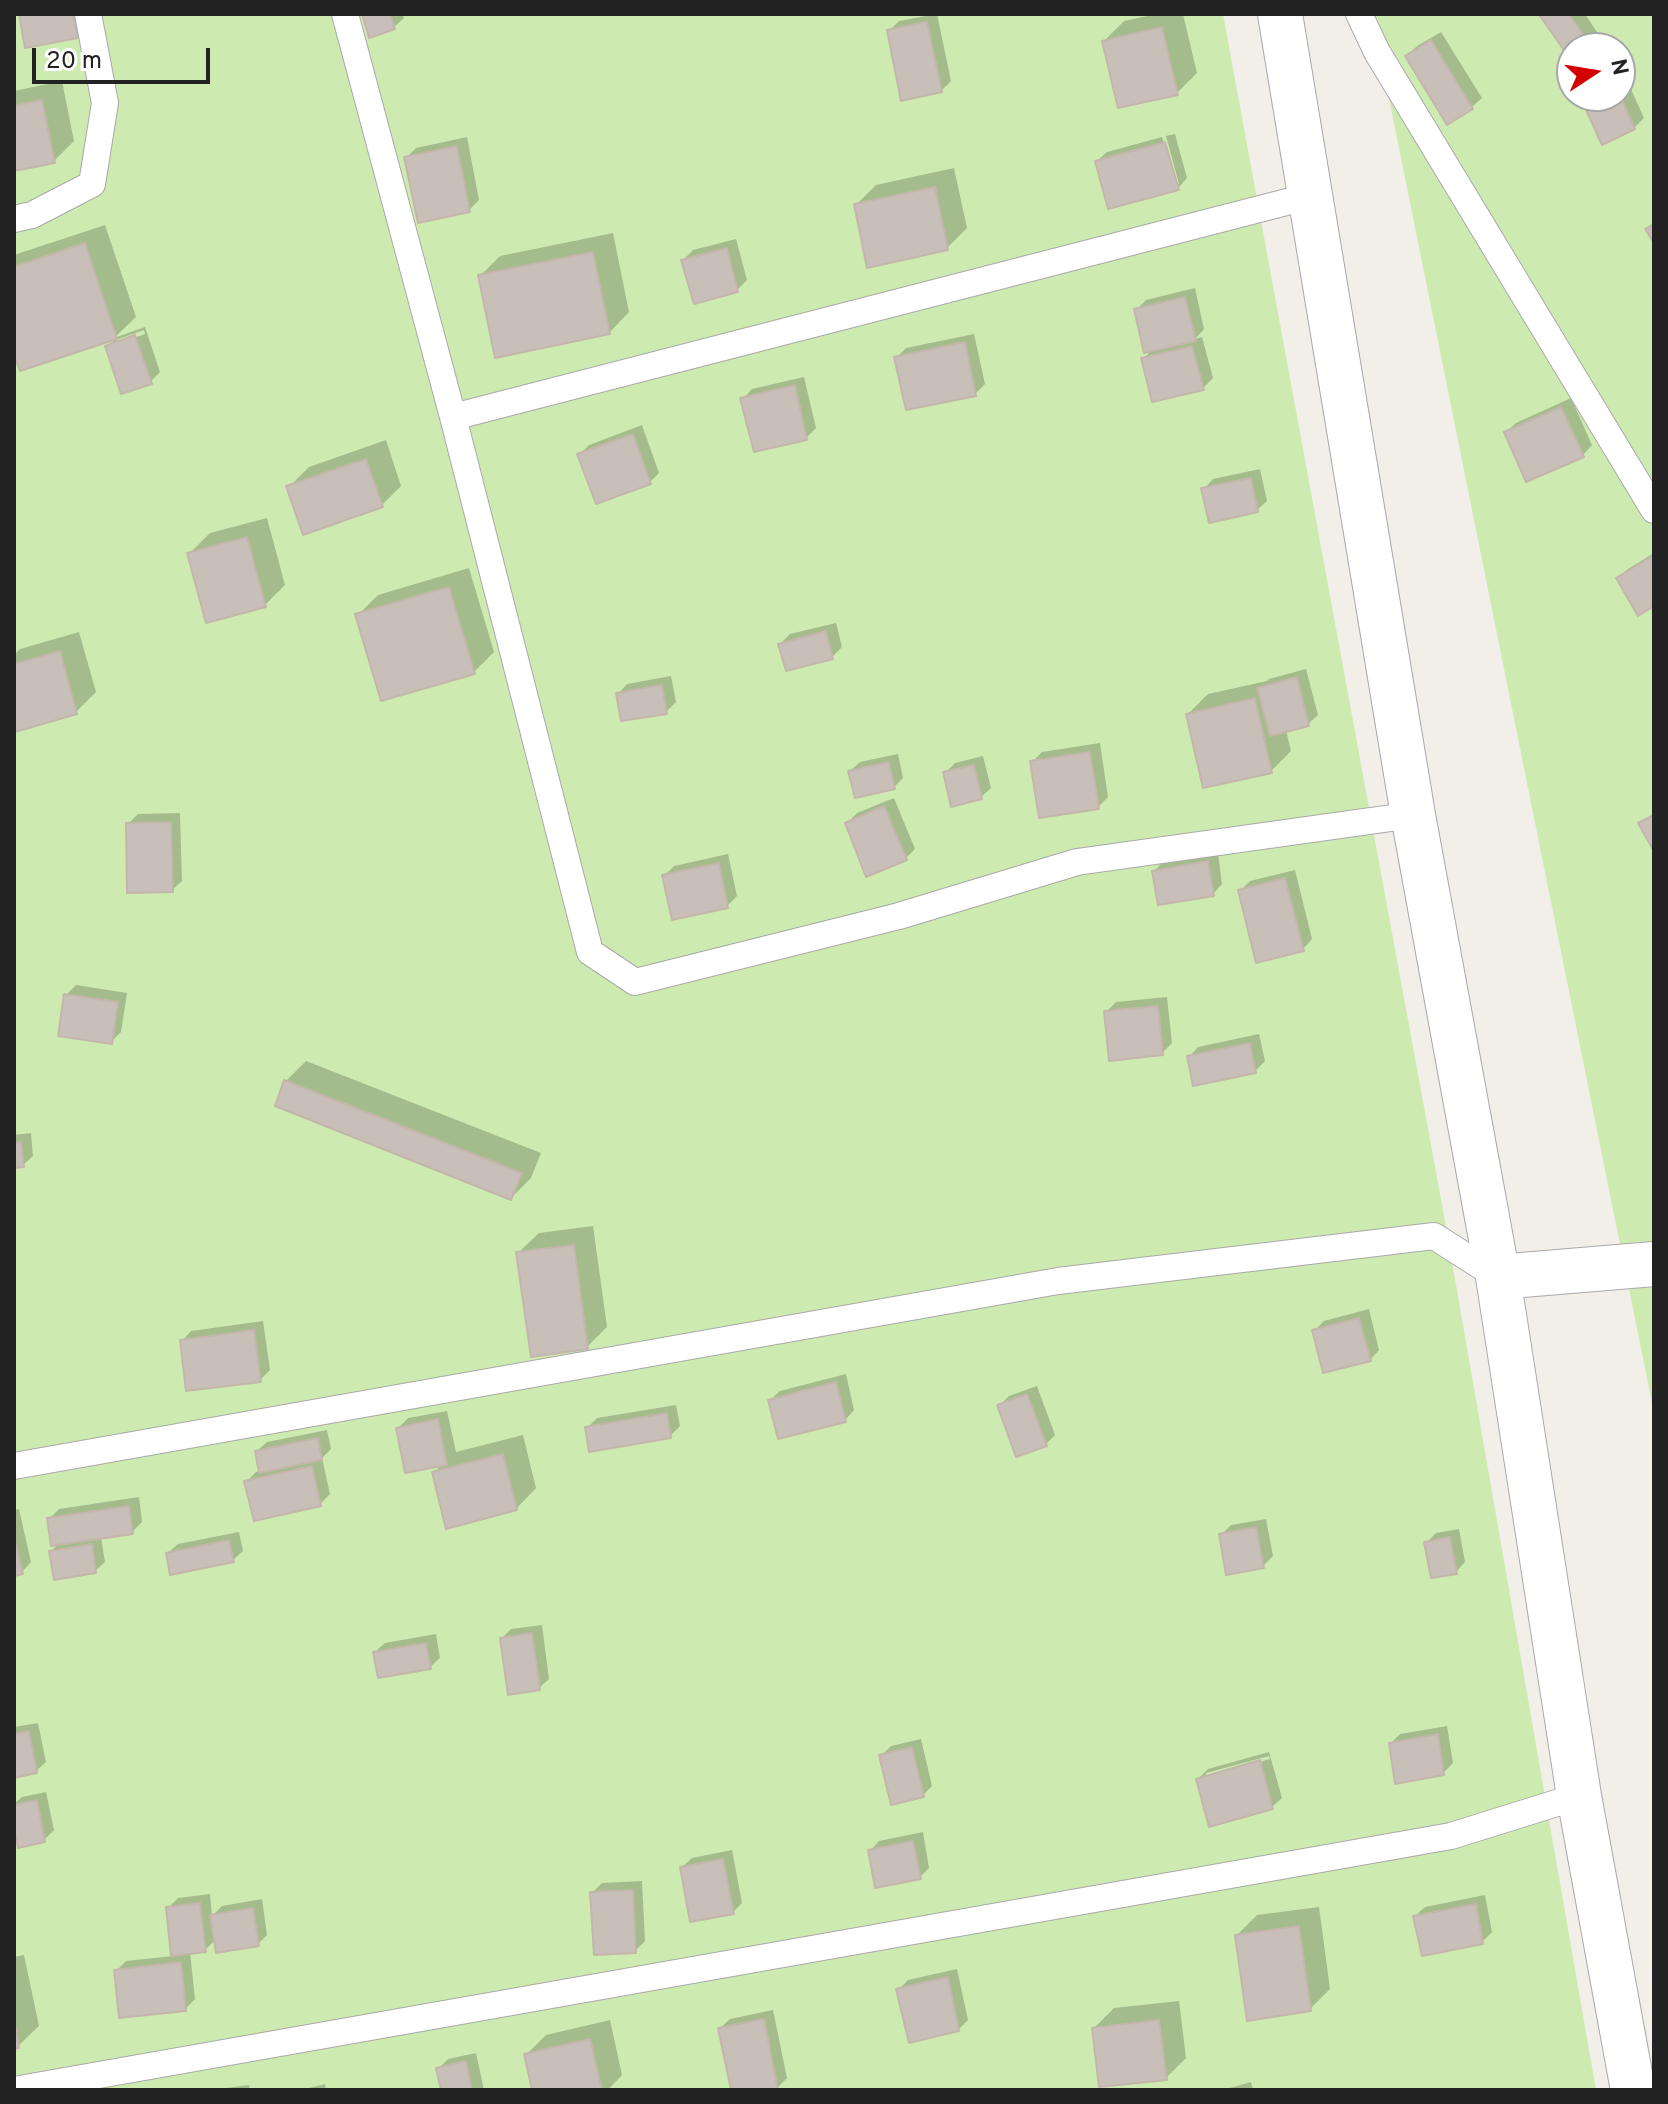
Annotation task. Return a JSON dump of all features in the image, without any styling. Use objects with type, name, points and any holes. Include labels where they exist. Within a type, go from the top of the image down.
[{"type":"street","points":[[1280,14],[1413,815],[1498,1277],[1579,1796],[1633,2090]]},
{"type":"street","points":[[1498,1277],[1654,1264]]},
{"type":"lane","points":[[14,219],[32,215],[92,184],[105,103],[88,14]]},
{"type":"lane","points":[[345,14],[453,417],[590,952],[635,982],[899,916],[1077,862],[1413,815]]},
{"type":"lane","points":[[1359,14],[1377,52],[1654,510]]},
{"type":"lane","points":[[453,417],[1310,196]]},
{"type":"lane","points":[[14,1466],[1058,1281],[1434,1236],[1498,1277]]},
{"type":"lane","points":[[14,2090],[1451,1836],[1579,1796]]},
{"type":"green space","points":[[14,14],[1223,14],[1443,1210],[1596,2090],[14,2090]]},
{"type":"green space","points":[[1372,14],[1654,14],[1654,1413]]},
{"type":"building","points":[[19,14],[73,14],[78,38],[25,48]]},
{"type":"building","points":[[362,14],[390,14],[395,29],[369,38]]},
{"type":"building","points":[[1569,14],[1581,32],[1556,32],[1556,39],[1540,16]]},
{"type":"building","points":[[927,22],[942,92],[901,101],[887,30]]},
{"type":"building","points":[[1162,27],[1178,95],[1118,108],[1102,41]]},
{"type":"building","points":[[1431,40],[1473,109],[1447,125],[1405,56]]},
{"type":"building","points":[[42,100],[55,163],[14,171],[14,106]]},
{"type":"building","points":[[1587,112],[1628,112],[1635,129],[1602,145]]},
{"type":"building","points":[[1165,142],[1179,190],[1108,209],[1095,161]]},
{"type":"building","points":[[457,146],[470,212],[418,223],[404,157]]},
{"type":"building","points":[[935,187],[948,250],[867,268],[854,204]]},
{"type":"building","points":[[1654,224],[1654,243],[1645,229]]},
{"type":"building","points":[[85,243],[117,339],[20,371],[14,355],[14,267]]},
{"type":"building","points":[[727,248],[738,292],[694,304],[681,260]]},
{"type":"building","points":[[593,252],[610,334],[495,358],[478,275]]},
{"type":"building","points":[[1185,297],[1196,341],[1144,353],[1134,309]]},
{"type":"building","points":[[135,335],[152,384],[121,394],[105,346]]},
{"type":"building","points":[[965,342],[976,396],[906,410],[894,357]]},
{"type":"building","points":[[1192,346],[1204,390],[1152,402],[1141,358]]},
{"type":"building","points":[[795,385],[807,440],[754,452],[740,398]]},
{"type":"building","points":[[1561,407],[1584,457],[1526,482],[1504,432]]},
{"type":"building","points":[[633,434],[651,484],[596,504],[577,454]]},
{"type":"building","points":[[366,459],[383,507],[303,535],[286,486]]},
{"type":"building","points":[[1251,478],[1258,512],[1209,523],[1201,488]]},
{"type":"building","points":[[247,537],[266,607],[206,623],[187,553]]},
{"type":"building","points":[[1654,555],[1654,606],[1638,616],[1616,578]]},
{"type":"building","points":[[449,587],[475,674],[381,701],[355,614]]},
{"type":"building","points":[[826,631],[833,659],[786,671],[778,644]]},
{"type":"building","points":[[60,651],[77,714],[15,732],[14,664]]},
{"type":"building","points":[[1297,677],[1309,726],[1270,736],[1257,688]]},
{"type":"building","points":[[662,685],[667,714],[621,721],[616,693]]},
{"type":"building","points":[[1255,698],[1272,773],[1203,788],[1186,714]]},
{"type":"building","points":[[1090,752],[1099,809],[1039,818],[1030,761]]},
{"type":"building","points":[[889,762],[895,789],[855,798],[848,771]]},
{"type":"building","points":[[974,765],[982,799],[951,807],[943,772]]},
{"type":"building","points":[[884,806],[907,860],[866,877],[845,823]]},
{"type":"building","points":[[1654,815],[1654,847],[1652,848],[1638,823]]},
{"type":"building","points":[[171,822],[173,892],[127,893],[126,823]]},
{"type":"building","points":[[1208,861],[1214,896],[1158,905],[1152,871]]},
{"type":"building","points":[[719,863],[728,908],[672,920],[662,875]]},
{"type":"building","points":[[1285,878],[1304,951],[1256,963],[1238,890]]},
{"type":"building","points":[[64,994],[118,1002],[112,1044],[58,1036]]},
{"type":"building","points":[[1158,1006],[1163,1055],[1109,1061],[1104,1011]]},
{"type":"building","points":[[1250,1043],[1256,1073],[1193,1086],[1187,1056]]},
{"type":"building","points":[[284,1080],[522,1173],[511,1200],[275,1106]]},
{"type":"building","points":[[21,1142],[24,1167],[14,1168],[14,1143]]},
{"type":"building","points":[[574,1245],[588,1349],[531,1357],[516,1252]]},
{"type":"building","points":[[1359,1318],[1371,1361],[1323,1373],[1312,1330]]},
{"type":"building","points":[[254,1330],[261,1382],[186,1391],[180,1340]]},
{"type":"building","points":[[836,1382],[846,1422],[778,1439],[768,1400]]},
{"type":"building","points":[[1027,1394],[1047,1446],[1016,1457],[997,1405]]},
{"type":"building","points":[[667,1413],[671,1438],[589,1452],[585,1427]]},
{"type":"building","points":[[438,1419],[447,1465],[405,1473],[396,1428]]},
{"type":"building","points":[[318,1438],[322,1460],[259,1473],[255,1451]]},
{"type":"building","points":[[503,1454],[517,1510],[446,1529],[432,1472]]},
{"type":"building","points":[[312,1466],[321,1506],[254,1521],[244,1481]]},
{"type":"building","points":[[129,1506],[133,1534],[51,1546],[47,1518]]},
{"type":"building","points":[[1256,1527],[1264,1568],[1226,1575],[1219,1534]]},
{"type":"building","points":[[14,1537],[23,1574],[14,1576]]},
{"type":"building","points":[[1450,1537],[1457,1574],[1431,1578],[1424,1542]]},
{"type":"building","points":[[229,1540],[234,1562],[170,1575],[166,1553]]},
{"type":"building","points":[[92,1544],[96,1573],[54,1580],[49,1551]]},
{"type":"building","points":[[532,1633],[540,1690],[508,1695],[500,1638]]},
{"type":"building","points":[[426,1643],[431,1669],[378,1678],[373,1652]]},
{"type":"building","points":[[29,1731],[37,1773],[14,1778],[14,1734]]},
{"type":"building","points":[[1438,1734],[1444,1775],[1395,1784],[1389,1743]]},
{"type":"building","points":[[912,1747],[924,1797],[891,1805],[879,1755]]},
{"type":"building","points":[[1260,1760],[1273,1809],[1209,1827],[1196,1779]]},
{"type":"building","points":[[37,1800],[45,1842],[18,1848],[14,1805]]},
{"type":"building","points":[[913,1841],[921,1879],[875,1888],[868,1850]]},
{"type":"building","points":[[723,1859],[734,1914],[690,1922],[680,1867]]},
{"type":"building","points":[[633,1890],[636,1953],[594,1955],[590,1892]]},
{"type":"building","points":[[200,1903],[206,1952],[171,1956],[166,1907]]},
{"type":"building","points":[[1476,1904],[1483,1944],[1422,1956],[1413,1916]]},
{"type":"building","points":[[253,1908],[259,1946],[216,1953],[210,1915]]},
{"type":"building","points":[[1299,1926],[1311,2011],[1247,2021],[1235,1935]]},
{"type":"building","points":[[181,1962],[186,2011],[119,2018],[114,1970]]},
{"type":"building","points":[[948,1977],[959,2031],[909,2043],[896,1989]]},
{"type":"building","points":[[764,2019],[778,2090],[731,2090],[718,2028]]},
{"type":"building","points":[[14,2020],[19,2048],[14,2049]]},
{"type":"building","points":[[1159,2020],[1167,2080],[1099,2087],[1092,2028]]},
{"type":"building","points":[[590,2039],[602,2090],[532,2090],[524,2054]]},
{"type":"building","points":[[466,2061],[472,2090],[441,2090],[436,2068]]}]
